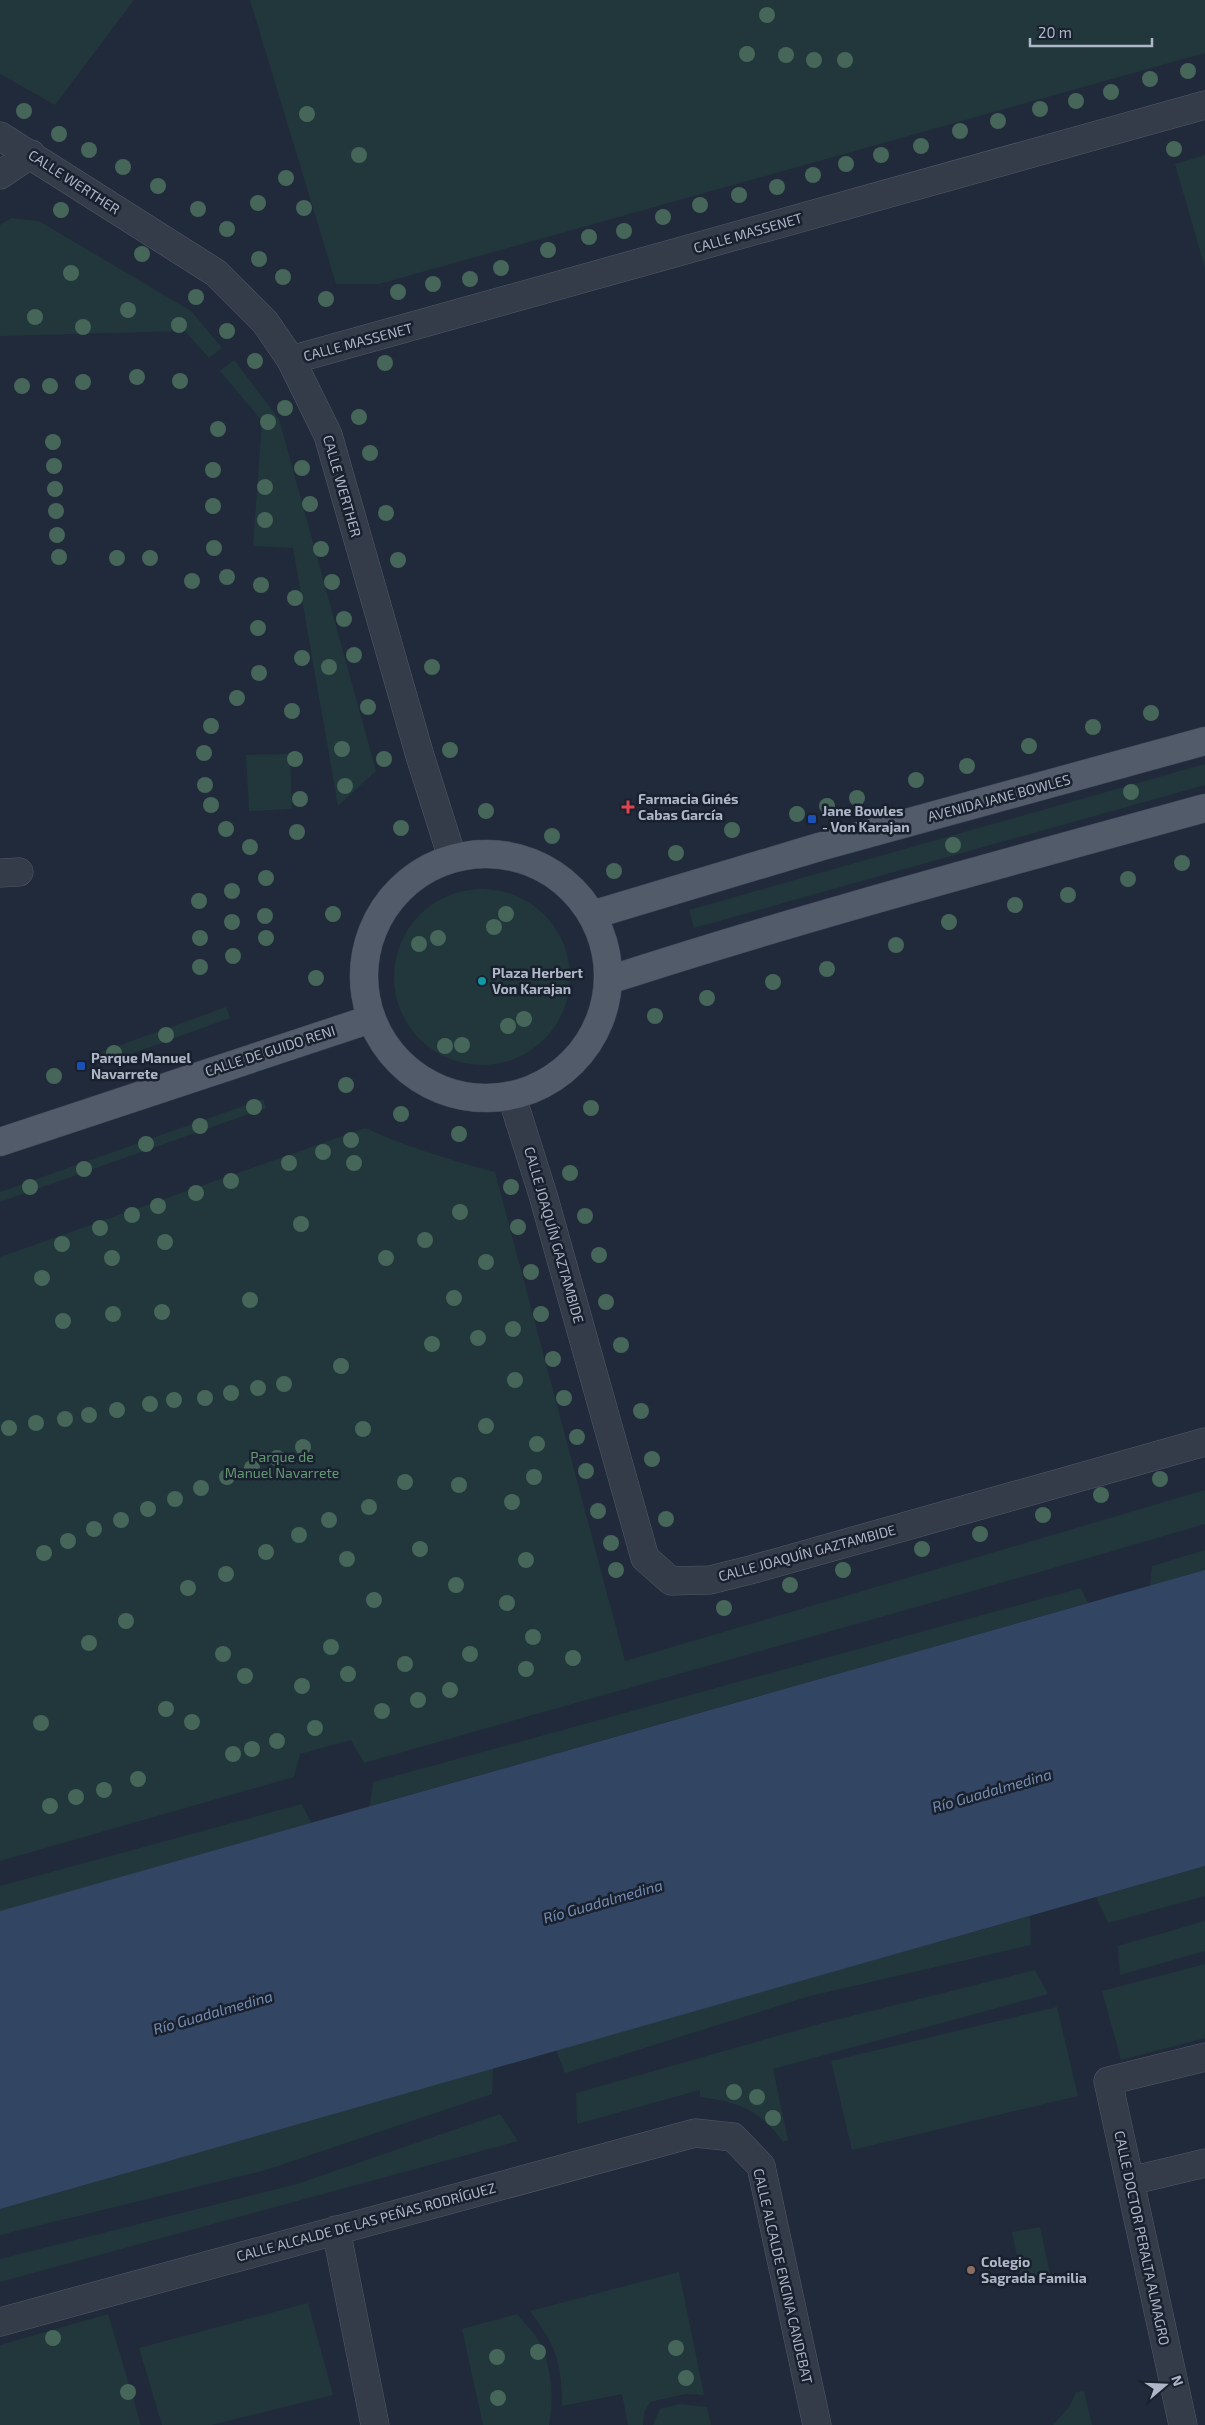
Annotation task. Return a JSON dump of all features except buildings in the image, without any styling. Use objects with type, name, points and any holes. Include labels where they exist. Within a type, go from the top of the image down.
[{"type":"main road","name":"AVENIDA JANE BOWLES","points":[[592,915],[819,848],[1205,741]]},
{"type":"main road","points":[[609,980],[686,954],[1205,808]]},
{"type":"main road","points":[[509,855],[558,876],[592,915],[605,947],[609,980],[601,1021],[579,1057],[546,1084],[512,1097],[467,1098],[429,1085],[397,1061],[371,1019],[363,982],[367,945],[382,910],[402,886],[427,868],[452,857],[509,855]]},
{"type":"main road","name":"CALLE DE GUIDO RENI","points":[[0,1142],[371,1019]]},
{"type":"street","name":"CALLE MASSENET","points":[[291,360],[1205,105]]},
{"type":"street","name":"CALLE WERTHER","points":[[0,136],[216,273],[265,322],[291,360],[328,435],[417,746],[452,857]]},
{"type":"street","points":[[0,175],[31,154]]},
{"type":"street","name":"CALLE JOAQUÍN GAZTAMBIDE","points":[[512,1097],[543,1195],[640,1540],[646,1558],[671,1581],[710,1580],[754,1569],[1205,1442]]},
{"type":"street","name":"CALLE DOCTOR PERALTA ALMAGRO","points":[[1183,2425],[1108,2081],[1205,2057]]},
{"type":"street","name":"CALLE ALCALDE DE LAS PEÑAS RODRÍGUEZ","points":[[0,2322],[695,2133],[732,2136]]},
{"type":"street","name":"CALLE ALCALDE ENCINA CANDEBAT","points":[[732,2136],[761,2166],[817,2425]]},
{"type":"street","points":[[1130,2181],[1205,2163]]},
{"type":"street","points":[[336,2230],[375,2425]]},
{"type":"green space","points":[[0,0],[134,0],[55,105],[0,74]]},
{"type":"green space","points":[[250,0],[1205,0],[1205,53],[379,284],[336,284]]},
{"type":"green space","points":[[1205,155],[1205,268],[1175,164]]},
{"type":"green space","points":[[11,218],[39,221],[191,311],[222,348],[209,358],[185,331],[0,336],[0,225]]},
{"type":"green space","points":[[234,360],[279,419],[376,771],[338,806],[293,548],[253,546],[262,421],[220,371]]},
{"type":"green space","points":[[290,754],[292,809],[249,811],[246,755]]},
{"type":"green space","points":[[1205,764],[1205,785],[694,928],[689,910]]},
{"type":"green space","points":[[473,889],[491,889],[523,899],[538,909],[550,921],[560,936],[566,951],[570,977],[566,1003],[560,1018],[550,1033],[538,1045],[523,1055],[508,1061],[491,1065],[473,1065],[441,1055],[426,1045],[414,1033],[404,1018],[398,1003],[394,986],[394,968],[404,936],[414,921],[426,909],[441,899],[456,893]]},
{"type":"green space","points":[[226,1007],[230,1018],[98,1066],[93,1055]]},
{"type":"green space","points":[[263,1099],[266,1108],[0,1202],[0,1192]]},
{"type":"green space","name":"Parque de Manuel Navarrete","points":[[365,1128],[429,1153],[495,1172],[625,1661],[1205,1490],[1205,1524],[364,1763],[351,1740],[300,1754],[294,1777],[0,1861],[0,1257]]},
{"type":"green space","points":[[1205,1550],[1205,1570],[1150,1586],[1152,1566]]},
{"type":"green space","points":[[1081,1588],[1088,1603],[370,1806],[373,1782]]},
{"type":"green space","points":[[302,1804],[311,1823],[0,1911],[0,1886]]},
{"type":"green space","points":[[1205,1866],[1205,1896],[1108,1923],[1096,1897]]},
{"type":"green space","points":[[1030,1916],[1031,1945],[810,1996],[565,2073],[556,2050]]},
{"type":"green space","points":[[1205,1921],[1205,1951],[1120,1975],[1118,1946]]},
{"type":"green space","points":[[1205,1964],[1205,2038],[1121,2060],[1102,1991]]},
{"type":"green space","points":[[1035,1970],[1048,1994],[773,2069],[788,2140],[783,2142],[766,2122],[748,2109],[700,2097],[700,2090],[577,2124],[576,2093],[823,2023]]},
{"type":"green space","points":[[1057,2007],[1078,2096],[852,2150],[831,2061]]},
{"type":"green space","points":[[493,2068],[492,2094],[266,2170],[0,2235],[0,2209]]},
{"type":"green space","points":[[500,2114],[518,2141],[0,2282],[0,2259],[297,2184]]},
{"type":"green space","points":[[1040,2227],[1051,2279],[1023,2285],[1012,2232]]},
{"type":"green space","points":[[679,2272],[704,2395],[685,2394],[650,2402],[644,2413],[643,2425],[628,2425],[622,2394],[562,2406],[561,2378],[556,2356],[552,2345],[530,2311]]},
{"type":"green space","points":[[308,2303],[333,2395],[211,2425],[162,2425],[139,2348]]},
{"type":"green space","points":[[108,2314],[141,2425],[0,2425],[0,2345]]},
{"type":"green space","points":[[517,2314],[539,2341],[547,2361],[551,2383],[549,2425],[483,2425],[462,2329]]},
{"type":"green space","points":[[1084,2391],[1092,2425],[1053,2425],[1069,2407],[1076,2392]]},
{"type":"green space","points":[[679,2404],[707,2407],[711,2425],[653,2425],[660,2409]]},
{"type":"water","name":"Río Guadalmedina","points":[[1205,1570],[1205,1866],[0,2209],[0,1911]]},
{"type":"place","name":"Farmacia Ginés Cabas García","points":[[628,807]]},
{"type":"place","name":"Jane Bowles - Von Karajan","points":[[812,819]]},
{"type":"place","name":"Plaza Herbert Von Karajan","points":[[482,981]]},
{"type":"place","name":"Parque Manuel Navarrete","points":[[81,1066]]},
{"type":"place","name":"Colegio Sagrada Familia","points":[[971,2270]]}]
